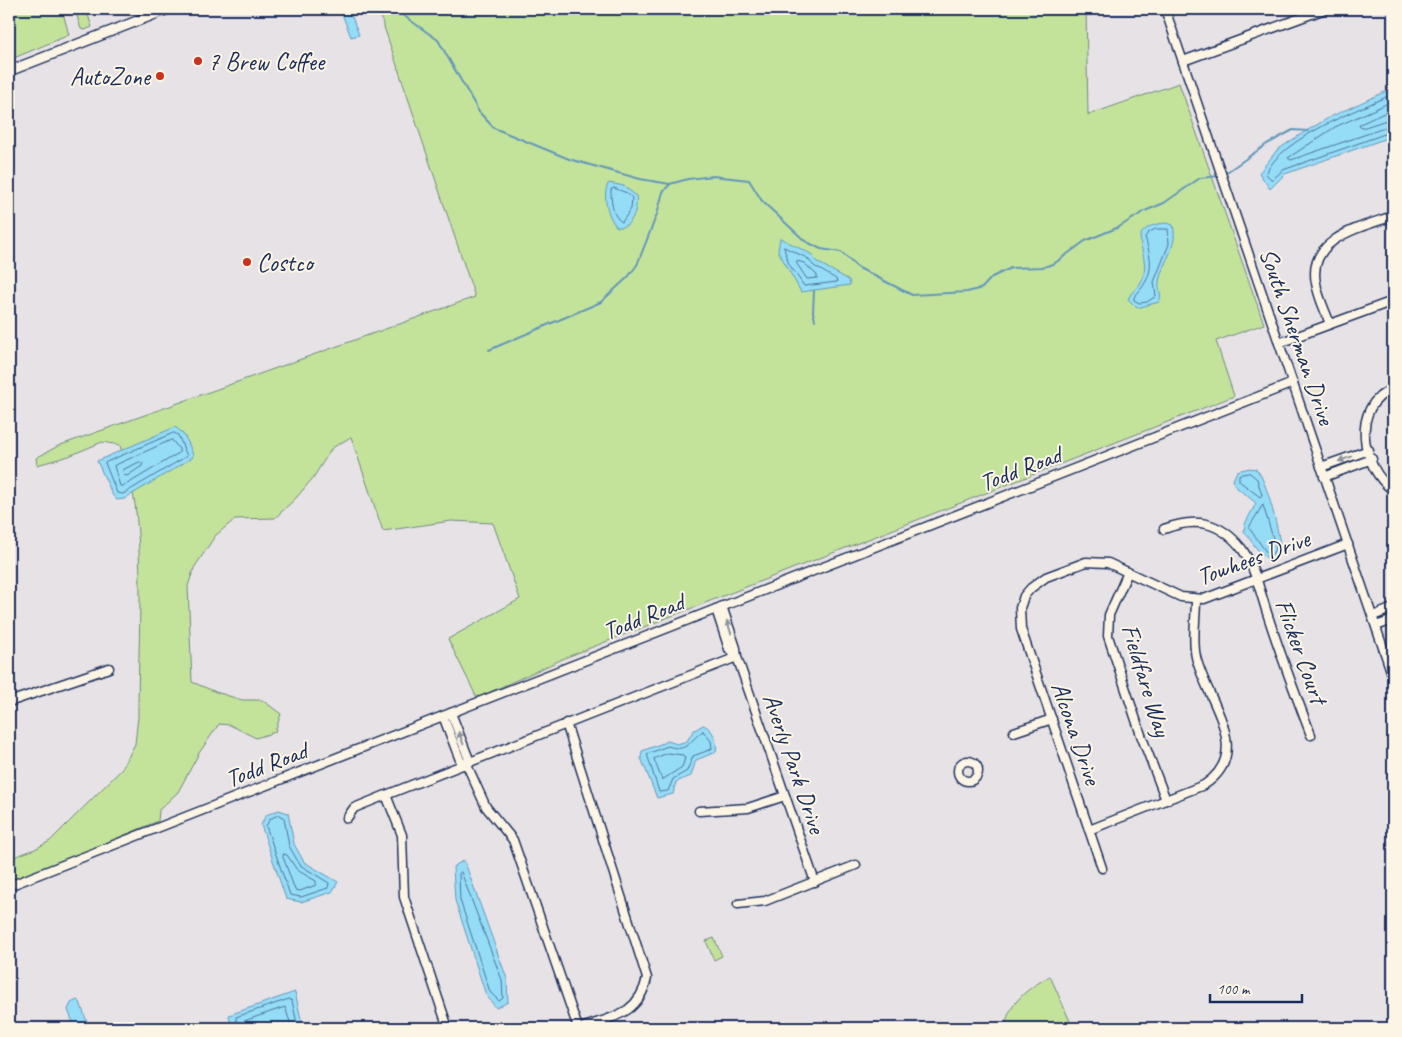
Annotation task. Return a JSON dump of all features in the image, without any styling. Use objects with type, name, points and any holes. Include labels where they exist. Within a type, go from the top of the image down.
[{"type":"main road","points":[[9,70],[168,9]]},
{"type":"street","name":"South Sherman Drive","points":[[1165,9],[1393,677]]},
{"type":"street","points":[[1183,61],[1325,9]]},
{"type":"street","points":[[1330,324],[1315,281],[1319,256],[1330,242],[1340,235],[1393,216]]},
{"type":"street","points":[[1279,343],[1393,300]]},
{"type":"street","name":"Todd Road","points":[[9,886],[1293,383]]},
{"type":"street","points":[[1393,389],[1379,397],[1366,416],[1364,434],[1372,459],[1382,479],[1393,490]]},
{"type":"street","points":[[1321,467],[1369,450]]},
{"type":"street","points":[[1324,477],[1372,459]]},
{"type":"street","name":"Flicker Court","points":[[1164,529],[1190,521],[1213,526],[1241,548],[1256,580],[1286,670],[1311,735]]},
{"type":"street","name":"Towhees Drive","points":[[1020,610],[1024,596],[1035,584],[1081,564],[1104,562],[1181,596],[1196,599],[1213,597],[1348,544]]},
{"type":"street","name":"Fieldfare Way","points":[[1128,572],[1109,615],[1108,636],[1141,735],[1166,800]]},
{"type":"street","points":[[1089,830],[1204,785],[1220,770],[1226,759],[1227,742],[1196,656],[1196,599]]},
{"type":"street","name":"Averly Park Drive","points":[[719,608],[729,649],[737,657],[816,882]]},
{"type":"street","points":[[1373,616],[1393,608]]},
{"type":"street","name":"Alcona Drive","points":[[1020,610],[1021,629],[1102,868]]},
{"type":"street","points":[[1376,626],[1393,620]]},
{"type":"street","points":[[347,818],[354,808],[737,657]]},
{"type":"street","points":[[10,698],[109,668]]},
{"type":"street","points":[[447,714],[466,764],[486,807],[513,840],[579,1028],[627,1012],[636,1004],[644,992],[647,978],[566,723]]},
{"type":"street","points":[[1014,732],[1052,719]]},
{"type":"street","points":[[386,795],[402,835],[404,897],[448,1028]]},
{"type":"street","points":[[699,810],[748,808],[786,796]]},
{"type":"street","points":[[738,904],[763,902],[856,865]]},
{"type":"green space","points":[[9,9],[62,9],[69,35],[9,60]]},
{"type":"green space","points":[[75,9],[86,9],[92,27],[85,30],[81,29]]},
{"type":"green space","points":[[378,9],[1086,9],[1088,115],[1179,83],[1264,324],[1216,341],[1234,396],[567,657],[477,698],[448,639],[520,599],[493,523],[451,521],[383,531],[351,437],[332,448],[313,478],[275,518],[235,519],[215,536],[194,568],[188,586],[192,682],[242,700],[262,700],[281,714],[275,732],[256,738],[230,725],[219,724],[199,753],[178,792],[159,810],[158,821],[9,884],[9,859],[50,841],[122,769],[135,744],[138,717],[140,583],[138,530],[134,497],[120,445],[102,442],[69,456],[37,465],[36,458],[58,446],[475,297]]},
{"type":"green space","points":[[714,938],[722,956],[714,960],[706,941]]},
{"type":"green space","points":[[1050,976],[1073,1028],[1005,1028],[1010,1011],[1015,1003],[1027,991]]},
{"type":"water","points":[[340,9],[349,9],[359,35],[351,37]]},
{"type":"water","points":[[1393,88],[1393,136],[1285,174],[1270,189],[1259,173],[1277,150],[1330,117]]},
{"type":"water","points":[[609,183],[624,186],[636,196],[635,211],[631,221],[622,227],[617,227],[608,212],[606,193]]},
{"type":"water","points":[[1167,223],[1173,225],[1174,241],[1160,275],[1159,302],[1137,308],[1128,299],[1141,283],[1144,274],[1145,268],[1140,236],[1148,227]]},
{"type":"water","points":[[780,238],[811,254],[817,262],[849,280],[850,285],[801,292],[778,251]]},
{"type":"water","points":[[175,427],[186,439],[193,455],[192,458],[124,499],[117,500],[113,496],[97,461]]},
{"type":"water","points":[[1250,468],[1256,469],[1260,475],[1276,521],[1281,552],[1277,558],[1272,559],[1261,553],[1244,531],[1245,524],[1256,503],[1236,487],[1233,480],[1237,471]]},
{"type":"water","points":[[703,725],[710,729],[714,736],[716,752],[696,760],[691,776],[676,782],[673,794],[657,798],[641,758],[642,751],[668,741],[677,744],[687,741],[693,731]]},
{"type":"water","points":[[279,810],[288,813],[294,844],[304,862],[338,882],[332,892],[301,902],[286,899],[261,825],[266,815]]},
{"type":"water","points":[[464,860],[507,979],[508,1002],[496,1008],[486,995],[455,900],[453,867]]},
{"type":"water","points":[[295,992],[303,1028],[238,1028],[231,1026],[229,1015]]},
{"type":"water","points":[[77,1000],[80,1002],[89,1028],[75,1028],[68,1010],[71,1003]]},
{"type":"waterway","points":[[387,9],[397,11],[438,40],[479,112],[494,128],[569,159],[640,179],[670,184]]},
{"type":"waterway","points":[[1224,174],[1267,144],[1293,130],[1308,131]]},
{"type":"waterway","points":[[489,350],[601,302],[628,277],[637,265],[657,214],[663,192],[670,184],[688,179],[713,176],[749,180],[762,201],[805,241],[821,249],[841,252],[857,267],[912,295],[967,292],[982,288],[992,277],[1011,268],[1044,267],[1055,263],[1085,241],[1119,227],[1145,211],[1164,203],[1200,178],[1219,176]]},
{"type":"waterway","points":[[814,291],[813,312],[815,320]]},
{"type":"place","name":"7 Brew Coffee","points":[[198,61]]},
{"type":"place","name":"AutoZone","points":[[160,76]]},
{"type":"place","name":"Costco","points":[[247,262]]}]
